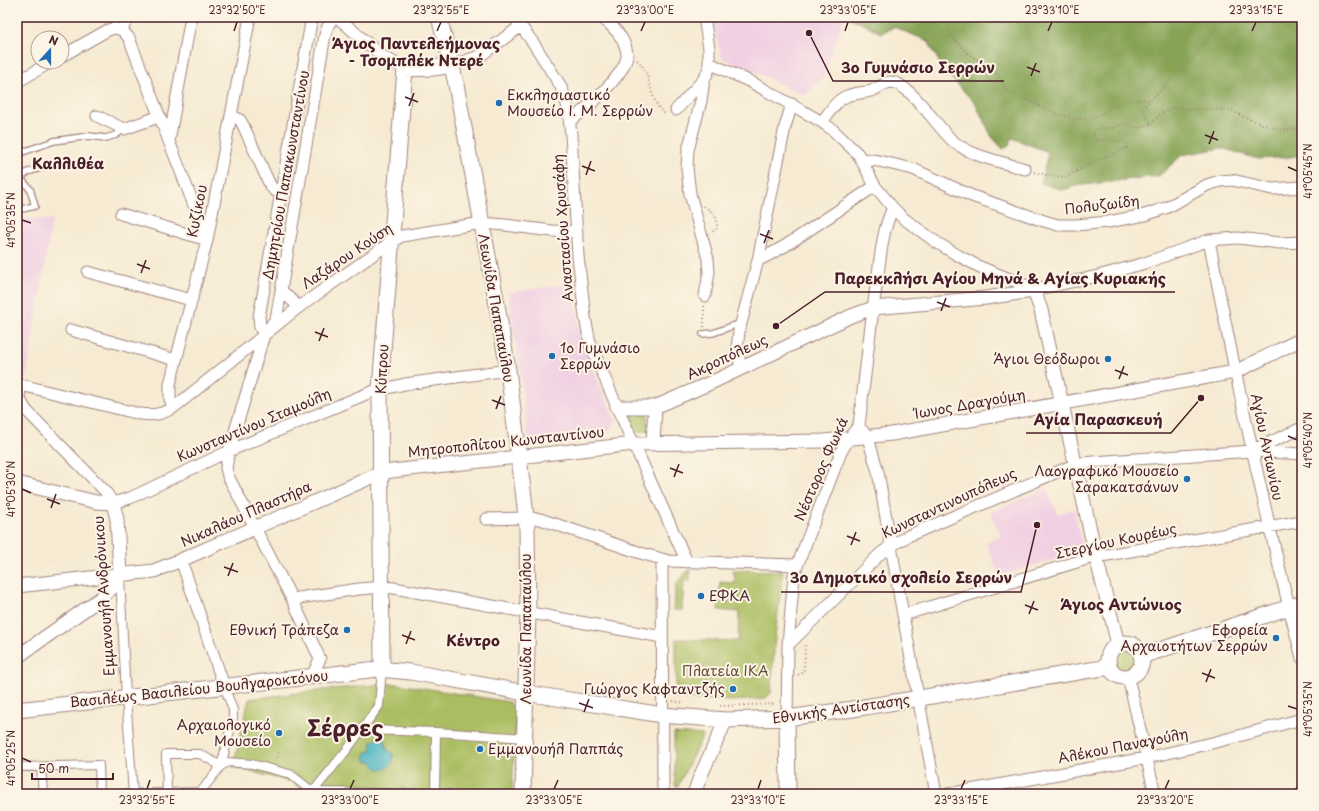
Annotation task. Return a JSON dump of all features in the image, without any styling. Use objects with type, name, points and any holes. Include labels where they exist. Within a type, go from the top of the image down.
[{"type":"main road","name":"Λεωνίδα Παπαπαύλου","points":[[440,18],[453,65],[508,370],[526,518],[528,612],[523,794]]},
{"type":"main road","points":[[405,69],[433,68],[453,65]]},
{"type":"main road","name":"Κύπρου","points":[[382,669],[380,389],[405,69]]},
{"type":"main road","points":[[1142,656],[1295,605]]},
{"type":"main road","points":[[1127,643],[1133,645],[1138,648],[1142,656],[1142,665],[1140,670],[1136,674],[1128,677],[1119,676],[1111,671],[1109,666],[1108,659],[1110,652],[1118,644],[1127,643]]},
{"type":"main road","name":"Εθνικής Αντίστασης","points":[[382,669],[411,672],[526,694],[662,715],[726,720],[787,718],[919,698],[1109,666]]},
{"type":"main road","name":"Βασιλέως Βασιλείου Βουλγαροκτόνου","points":[[17,710],[382,669]]},
{"type":"main road","points":[[787,718],[788,794]]},
{"type":"street","points":[[122,30],[128,17]]},
{"type":"street","points":[[169,141],[191,17]]},
{"type":"street","name":"Κυζίκου","points":[[174,408],[169,392],[207,240],[250,17]]},
{"type":"street","name":"Δημητρίου Παπακωνσταντίνου","points":[[264,336],[260,327],[259,317],[312,17]]},
{"type":"street","name":"Δημητρίου Παπακωνσταντίνου","points":[[312,676],[320,659],[292,599],[226,472],[226,463],[264,336],[275,320],[325,35],[333,17]]},
{"type":"street","points":[[337,17],[381,54],[405,69]]},
{"type":"street","points":[[570,121],[587,107],[610,84],[624,64],[627,54],[616,30],[601,17]]},
{"type":"street","points":[[676,110],[704,79],[708,72],[709,41],[704,17]]},
{"type":"street","points":[[453,65],[480,56],[518,21]]},
{"type":"street","name":"Αναστασίου Χρυσάφη","points":[[518,21],[543,57],[567,103],[570,121],[577,232],[588,337],[617,407],[687,562]]},
{"type":"street","points":[[70,51],[108,30],[115,28],[122,30],[129,38],[158,117],[169,141],[207,240]]},
{"type":"street","points":[[709,63],[747,79],[822,122],[846,141],[862,159],[869,177],[875,186],[892,208],[912,225],[959,256],[1011,281],[1032,289],[1048,288],[1145,263],[1183,248],[1209,240],[1238,238],[1280,243],[1302,242]]},
{"type":"street","points":[[17,82],[37,70]]},
{"type":"street","points":[[704,79],[701,101],[690,140],[687,168],[690,194],[708,259],[709,272],[704,296]]},
{"type":"street","points":[[822,122],[836,103],[843,97],[877,89],[886,83],[893,82],[910,93],[942,131],[954,142],[977,154],[1025,169]]},
{"type":"street","points":[[741,368],[737,350],[741,323],[758,260],[785,127],[792,104]]},
{"type":"street","points":[[231,115],[240,120],[243,125],[270,185],[274,190],[282,193]]},
{"type":"street","points":[[97,116],[124,129],[158,117]]},
{"type":"street","name":"Πολυζωίδη","points":[[862,159],[913,169],[972,196],[1058,225],[1108,222],[1145,215],[1168,207],[1207,185],[1220,181],[1232,180],[1272,189],[1302,187]]},
{"type":"street","points":[[758,260],[785,246],[875,186]]},
{"type":"street","name":"Νέστορος Φωκά","points":[[788,645],[792,583],[796,565],[842,452],[848,440],[859,425],[873,308],[884,236],[887,221],[892,208]]},
{"type":"street","points":[[121,214],[207,240]]},
{"type":"street","name":"Λαζάρου Κούση","points":[[19,385],[140,414],[158,415],[174,408],[299,307],[391,242],[409,234],[482,223],[552,231],[577,232]]},
{"type":"street","name":"Αγίου Αντωνίου","points":[[1209,240],[1235,372],[1269,527],[1295,605],[1302,658]]},
{"type":"street","points":[[88,272],[191,300]]},
{"type":"street","points":[[1032,289],[1041,310],[1096,557],[1118,644]]},
{"type":"street","name":"Ακροπόλεως","points":[[655,407],[851,316],[873,308],[986,298],[1032,289]]},
{"type":"street","points":[[281,290],[299,307]]},
{"type":"street","points":[[71,330],[176,360]]},
{"type":"street","name":"Ίωνος Δραγούμη","points":[[634,444],[824,441],[868,438],[1235,372],[1302,339]]},
{"type":"street","name":"Κωνσταντίνου Σταμούλη","points":[[17,483],[96,502],[113,503],[136,495],[229,451],[380,389],[405,384],[508,370]]},
{"type":"street","name":"Εμμανουήλ Ανδρόνικου","points":[[19,385],[19,398],[26,410],[105,491],[113,503],[117,519],[126,697],[133,794]]},
{"type":"street","points":[[617,407],[655,407],[653,444]]},
{"type":"street","points":[[859,425],[868,438],[878,472],[936,794]]},
{"type":"street","points":[[1252,451],[1302,428]]},
{"type":"street","points":[[1286,436],[1296,453]]},
{"type":"street","name":"Μητροπολίτου Κωνσταντίνου","points":[[381,473],[404,469],[634,444]]},
{"type":"street","name":"Κωνσταντινουπόλεως","points":[[788,645],[870,562],[891,546],[908,536],[1076,464],[1137,458],[1252,451],[1296,453]]},
{"type":"street","name":"Νικαλάου Πλαστήρα","points":[[17,586],[154,570],[181,560],[381,473]]},
{"type":"street","points":[[486,519],[526,518],[548,521],[662,559],[687,562],[796,565]]},
{"type":"street","name":"Στεργίου Κουρέως","points":[[903,615],[1096,557],[1302,521]]},
{"type":"street","points":[[662,559],[663,794]]},
{"type":"street","points":[[181,560],[233,710],[221,766]]},
{"type":"street","points":[[17,657],[101,598],[111,589],[120,575]]},
{"type":"street","points":[[292,599],[382,587],[662,637]]},
{"type":"street","points":[[787,718],[788,645]]},
{"type":"street","points":[[312,793],[379,706],[382,669]]},
{"type":"street","points":[[1128,677],[1154,794]]},
{"type":"street","name":"Αλέκου Παναγούλη","points":[[948,794],[1146,758],[1216,742],[1302,719]]},
{"type":"street","points":[[694,794],[700,777],[726,720]]},
{"type":"street","points":[[362,730],[436,732],[525,738]]},
{"type":"street","points":[[435,794],[436,732]]},
{"type":"street","points":[[167,793],[166,754],[200,754],[221,766]]},
{"type":"street","points":[[115,794],[199,793],[221,766],[228,762],[252,764],[290,774],[312,793],[454,794]]},
{"type":"street","points":[[17,768],[99,765],[100,794]]},
{"type":"street","points":[[42,767],[42,794]]},
{"type":"lane","points":[[17,154],[54,141],[89,136],[106,138],[116,135],[124,129]]},
{"type":"lane","points":[[17,207],[22,209],[35,206],[30,190],[18,180],[28,172],[44,167]]},
{"type":"lane","points":[[703,334],[713,333],[741,323]]},
{"type":"path","points":[[942,17],[953,38],[970,55],[994,70],[1007,91],[1057,114],[1076,119],[1092,118],[1120,102],[1152,99]]},
{"type":"path","points":[[1151,124],[1142,108],[1192,61],[1223,17]]},
{"type":"path","points":[[627,54],[640,63],[644,69],[652,96],[664,113],[670,116],[676,110]]},
{"type":"path","points":[[1025,169],[1046,175],[1066,178],[1096,161],[1127,148],[1126,143],[1122,141],[1096,140],[1093,132],[1099,128],[1113,128],[1124,124],[1137,128],[1151,124],[1162,113],[1177,106],[1186,109],[1231,110],[1244,117],[1281,130],[1302,129]]},
{"type":"path","points":[[703,334],[704,296]]},
{"type":"path","points":[[788,682],[804,671],[805,641]]},
{"type":"shaded area","points":[[711,17],[844,17],[823,77],[805,96],[722,58]]},
{"type":"shaded area","points":[[17,218],[52,220],[26,379],[17,377]]},
{"type":"shaded area","name":"1ο Γυμνάσιο Σερρών","points":[[572,283],[581,340],[615,421],[611,431],[528,441],[520,372],[508,293]]},
{"type":"shaded area","points":[[1046,488],[1058,514],[1074,509],[1083,551],[999,576],[986,542],[1001,536],[990,513]]},
{"type":"green space","points":[[849,17],[1302,17],[1302,155],[1258,159],[1221,148],[1182,155],[1159,176],[1075,186],[1063,190],[1041,183],[1048,152],[1012,138],[1009,145],[1003,149],[992,137],[975,103],[943,69],[928,41],[894,27],[881,33]]},
{"type":"green space","points":[[646,408],[649,431],[635,432],[630,410]]},
{"type":"green space","points":[[690,569],[690,581],[684,581],[682,610],[674,610],[676,583]]},
{"type":"green space","name":"Πλατεία ΙΚΑ","points":[[733,570],[783,571],[775,637],[771,693],[765,699],[729,701],[676,698],[676,639],[738,641],[739,612],[718,610],[720,582],[736,583]]},
{"type":"green space","points":[[1125,647],[1134,651],[1138,660],[1134,669],[1125,673],[1116,669],[1112,660],[1116,651]]},
{"type":"green space","points":[[384,684],[398,684],[509,702],[514,709],[516,717],[512,794],[308,794],[292,782],[233,767],[249,699]]},
{"type":"green space","points":[[674,733],[703,735],[678,786],[675,786]]},
{"type":"water","points":[[378,738],[384,740],[386,743],[386,749],[392,753],[393,756],[391,765],[385,769],[377,768],[372,761],[367,762],[364,759],[366,752],[371,751],[372,742]]},
{"type":"place","name":"3ο Γυμνάσιο Σερρών","points":[[809,33]]},
{"type":"place","name":"Εκκλησιαστικό Μουσείο Ι. Μ. Σερρών","points":[[499,103]]},
{"type":"place","name":"Παρεκκλήσι Αγίου Μηνά & Αγίας Κυριακής","points":[[776,326]]},
{"type":"place","name":"1ο Γυμνάσιο Σερρών","points":[[552,356]]},
{"type":"place","name":"Άγιοι Θεόδωροι","points":[[1108,359]]},
{"type":"place","name":"Αγία Παρασκευή","points":[[1201,398]]},
{"type":"place","name":"Λαογραφικό Μουσείο Σαρακατσάνων","points":[[1187,479]]},
{"type":"place","name":"3ο Δημοτικό σχολείο Σερρών","points":[[1037,525]]},
{"type":"place","name":"ΕΦΚΑ","points":[[701,596]]},
{"type":"place","name":"Εθνική Τράπεζα","points":[[347,630]]},
{"type":"place","name":"Εφορεία Αρχαιοτήτων Σερρών","points":[[1276,638]]},
{"type":"place","name":"Γιώργος Καφταντζής","points":[[733,689]]},
{"type":"place","name":"Αρχαιολογικό Μουσείο","points":[[279,733]]},
{"type":"place","name":"Εμμανουήλ Παππάς","points":[[480,749]]},
{"type":"district","name":"Άγιος Παντελεήμονας - Τσομπλέκ Ντερέ","points":[[416,52]]},
{"type":"district","name":"Καλλιθέα","points":[[68,164]]},
{"type":"district","name":"Άγιος Αντώνιος","points":[[1121,605]]},
{"type":"district","name":"Κέντρο","points":[[473,641]]},
{"type":"district","name":"Σέρρες","points":[[345,728]]}]
